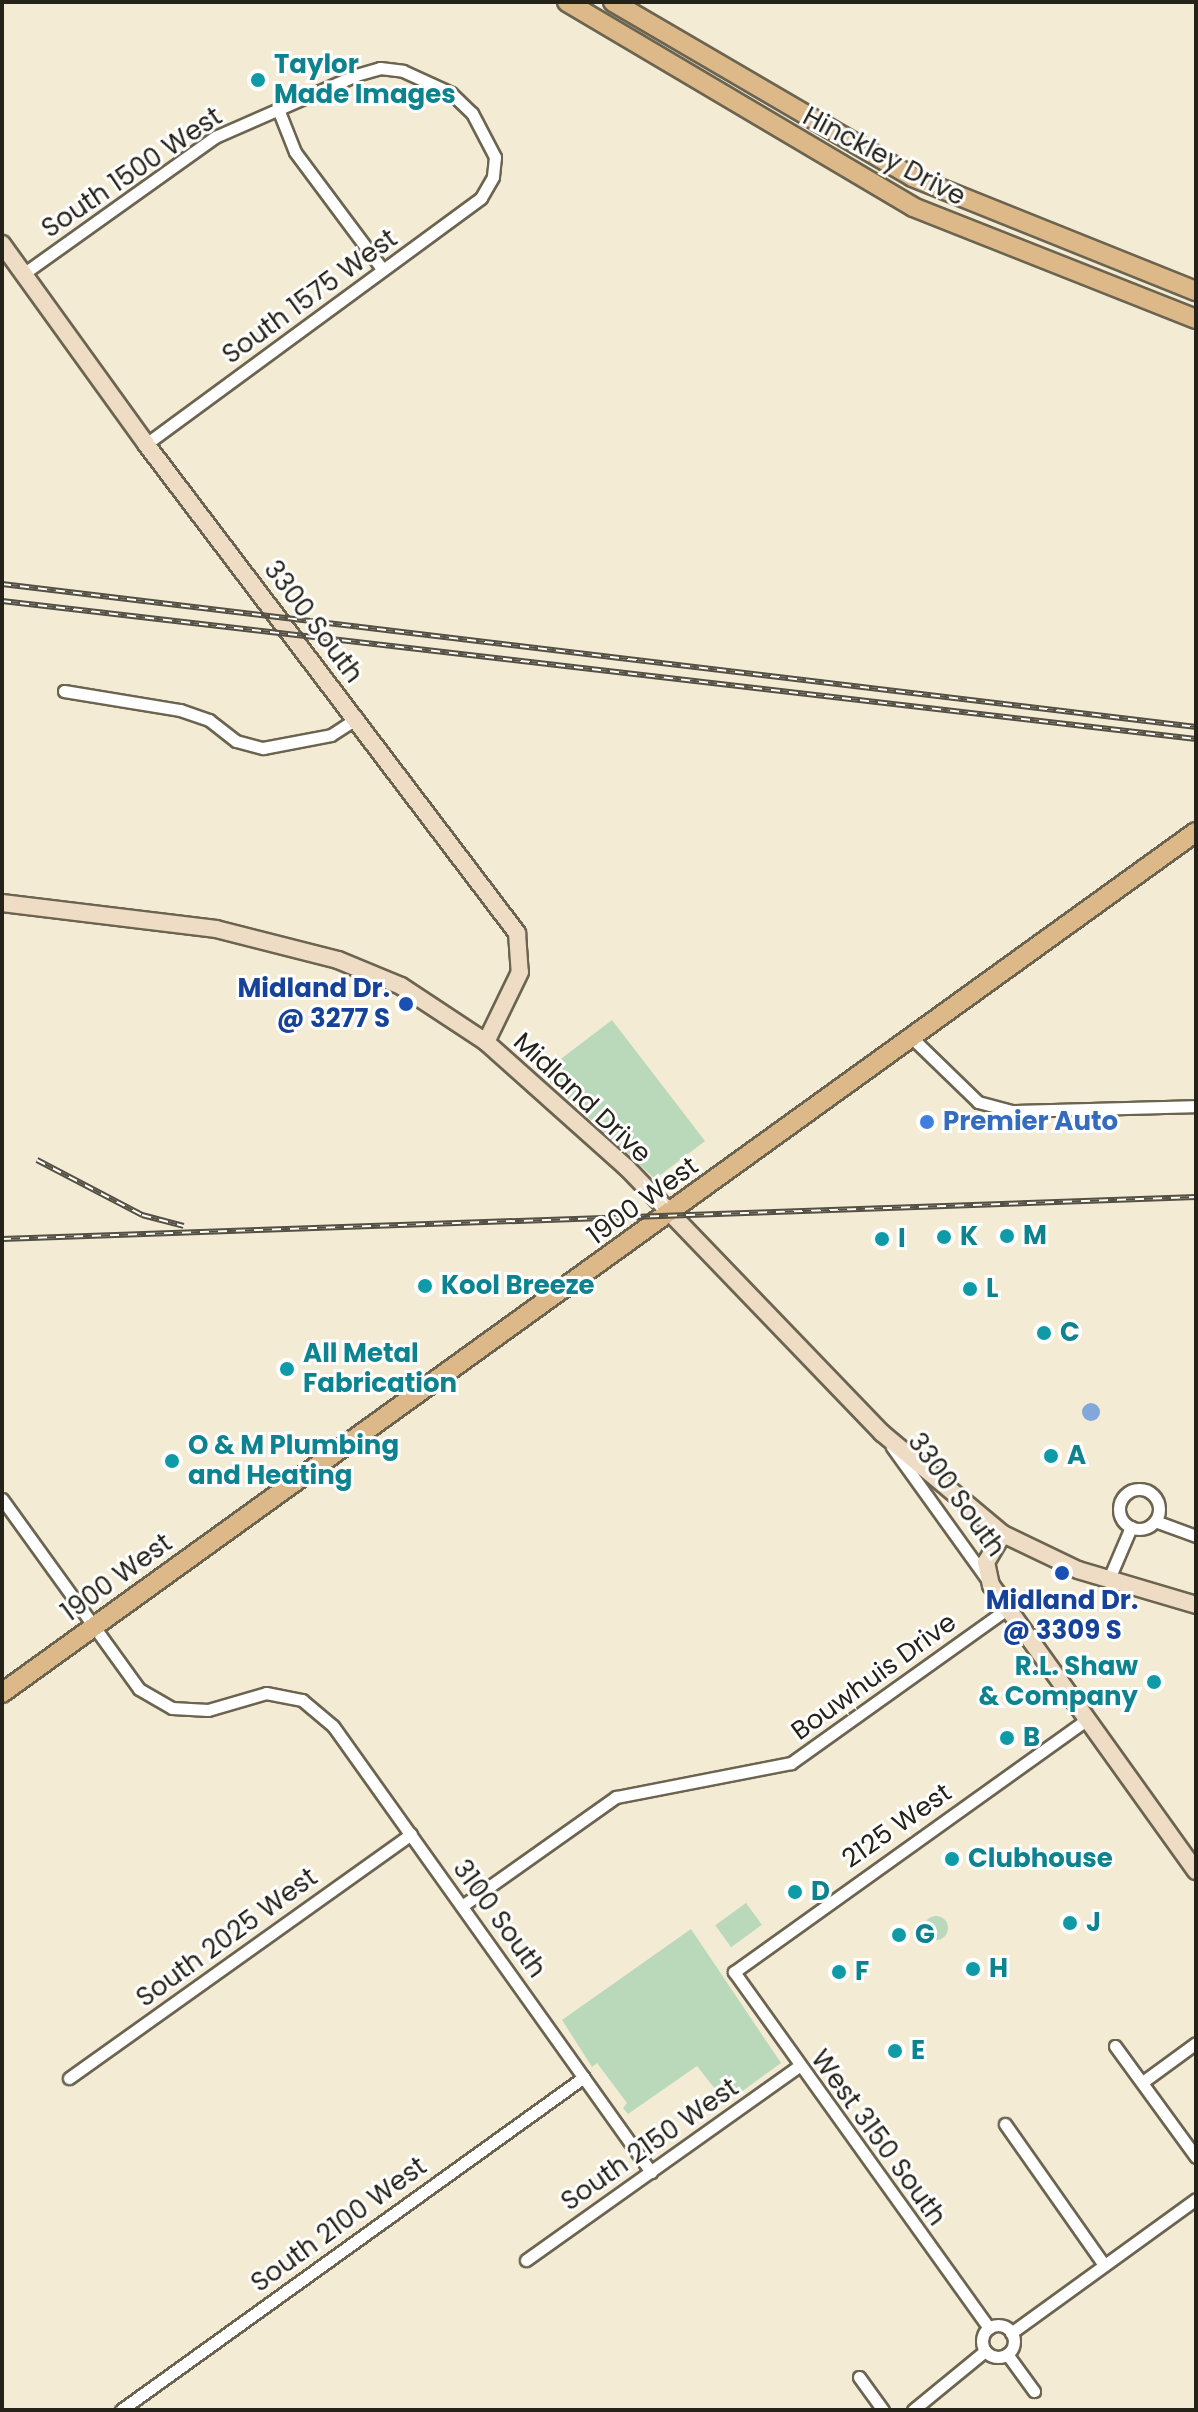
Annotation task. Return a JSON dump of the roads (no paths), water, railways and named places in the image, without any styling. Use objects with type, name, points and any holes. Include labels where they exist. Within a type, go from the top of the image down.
[{"type":"main road","name":"Hinckley Drive","points":[[567,2],[913,207],[1196,319]]},
{"type":"main road","name":"Hinckley Drive","points":[[613,2],[912,177],[1196,291]]},
{"type":"main road","name":"1900 West","points":[[2,1693],[1196,832]]},
{"type":"street","name":"South 1500 West","points":[[23,274],[215,137],[356,75],[380,68],[403,71],[451,93],[490,138],[493,177]]},
{"type":"street","points":[[278,109],[295,152],[383,270]]},
{"type":"street","name":"South 1575 West","points":[[146,444],[481,198],[493,177]]},
{"type":"street","name":"3300 South","points":[[2,244],[146,444],[357,718],[517,933],[522,951],[520,972],[486,1042]]},
{"type":"street","points":[[64,691],[180,710],[209,720],[236,741],[263,748],[331,735],[357,718]]},
{"type":"street","name":"Midland Drive","points":[[2,903],[216,929],[294,947],[401,986],[486,1042],[627,1168],[667,1216],[882,1433],[1003,1534],[1108,1581],[1196,1605]]},
{"type":"street","points":[[910,1036],[978,1102],[1011,1111],[1196,1106]]},
{"type":"street","name":"3300 South","points":[[882,1433],[1196,1871]]},
{"type":"street","points":[[1134,1490],[1146,1491],[1156,1500],[1155,1521],[1145,1528],[1131,1527],[1121,1519],[1120,1505],[1134,1490]]},
{"type":"street","points":[[2,1499],[94,1627]]},
{"type":"street","points":[[1155,1521],[1196,1536]]},
{"type":"street","points":[[1108,1581],[1131,1527]]},
{"type":"street","name":"3300 South","points":[[991,1585],[986,1562],[1003,1534]]},
{"type":"street","name":"Bouwhuis Drive","points":[[462,1906],[616,1797],[791,1763],[1008,1608]]},
{"type":"street","name":"3100 South","points":[[94,1627],[139,1689],[172,1708],[208,1710],[266,1693],[302,1700],[333,1726],[651,2172]]},
{"type":"street","name":"2125 West","points":[[734,1972],[1087,1719]]},
{"type":"street","name":"South 2025 West","points":[[69,2078],[411,1834]]},
{"type":"street","name":"West 3150 South","points":[[734,1972],[989,2328]]},
{"type":"street","points":[[1144,2081],[1196,2043]]},
{"type":"street","points":[[1115,2046],[1144,2081],[1196,2157]]},
{"type":"street","name":"South 2150 West","points":[[526,2260],[799,2066]]},
{"type":"street","name":"South 2100 West","points":[[121,2410],[584,2077]]},
{"type":"street","points":[[1005,2124],[1104,2265]]},
{"type":"street","points":[[1011,2333],[1196,2199]]},
{"type":"street","points":[[985,2351],[983,2336],[989,2328],[998,2326],[1011,2333]]},
{"type":"street","points":[[985,2351],[998,2357],[1007,2354],[1013,2346],[1011,2333]]},
{"type":"street","points":[[913,2410],[985,2351]]},
{"type":"street","points":[[1007,2354],[1034,2391]]},
{"type":"street","points":[[859,2377],[883,2410]]},
{"type":"water","points":[[1091,1403],[1100,1412],[1091,1421],[1082,1412]]},
{"type":"railway","points":[[2,584],[1196,727]]},
{"type":"railway","points":[[2,601],[1196,739]]},
{"type":"railway","points":[[37,1160],[142,1215],[184,1226]]},
{"type":"railway","points":[[2,1239],[1196,1197]]},
{"type":"place","name":"Taylor Made Images","points":[[258,80]]},
{"type":"place","name":"Midland Dr. @ 3277 S","points":[[406,1004]]},
{"type":"place","name":"Premier Auto","points":[[927,1122]]},
{"type":"place","name":"M","points":[[1007,1236]]},
{"type":"place","name":"K","points":[[944,1237]]},
{"type":"place","name":"I","points":[[882,1239]]},
{"type":"place","name":"Kool Breeze","points":[[425,1286]]},
{"type":"place","name":"L","points":[[970,1289]]},
{"type":"place","name":"C","points":[[1044,1333]]},
{"type":"place","name":"All Metal Fabrication","points":[[287,1369]]},
{"type":"place","name":"A","points":[[1051,1456]]},
{"type":"place","name":"O & M Plumbing and Heating","points":[[172,1461]]},
{"type":"place","name":"Midland Dr. @ 3309 S","points":[[1062,1573]]},
{"type":"place","name":"R.L. Shaw & Company","points":[[1154,1682]]},
{"type":"place","name":"B","points":[[1007,1738]]},
{"type":"place","name":"Clubhouse","points":[[952,1859]]},
{"type":"place","name":"D","points":[[795,1892]]},
{"type":"place","name":"J","points":[[1070,1923]]},
{"type":"place","name":"G","points":[[899,1935]]},
{"type":"place","name":"H","points":[[973,1969]]},
{"type":"place","name":"F","points":[[839,1972]]},
{"type":"place","name":"E","points":[[895,2051]]}]
